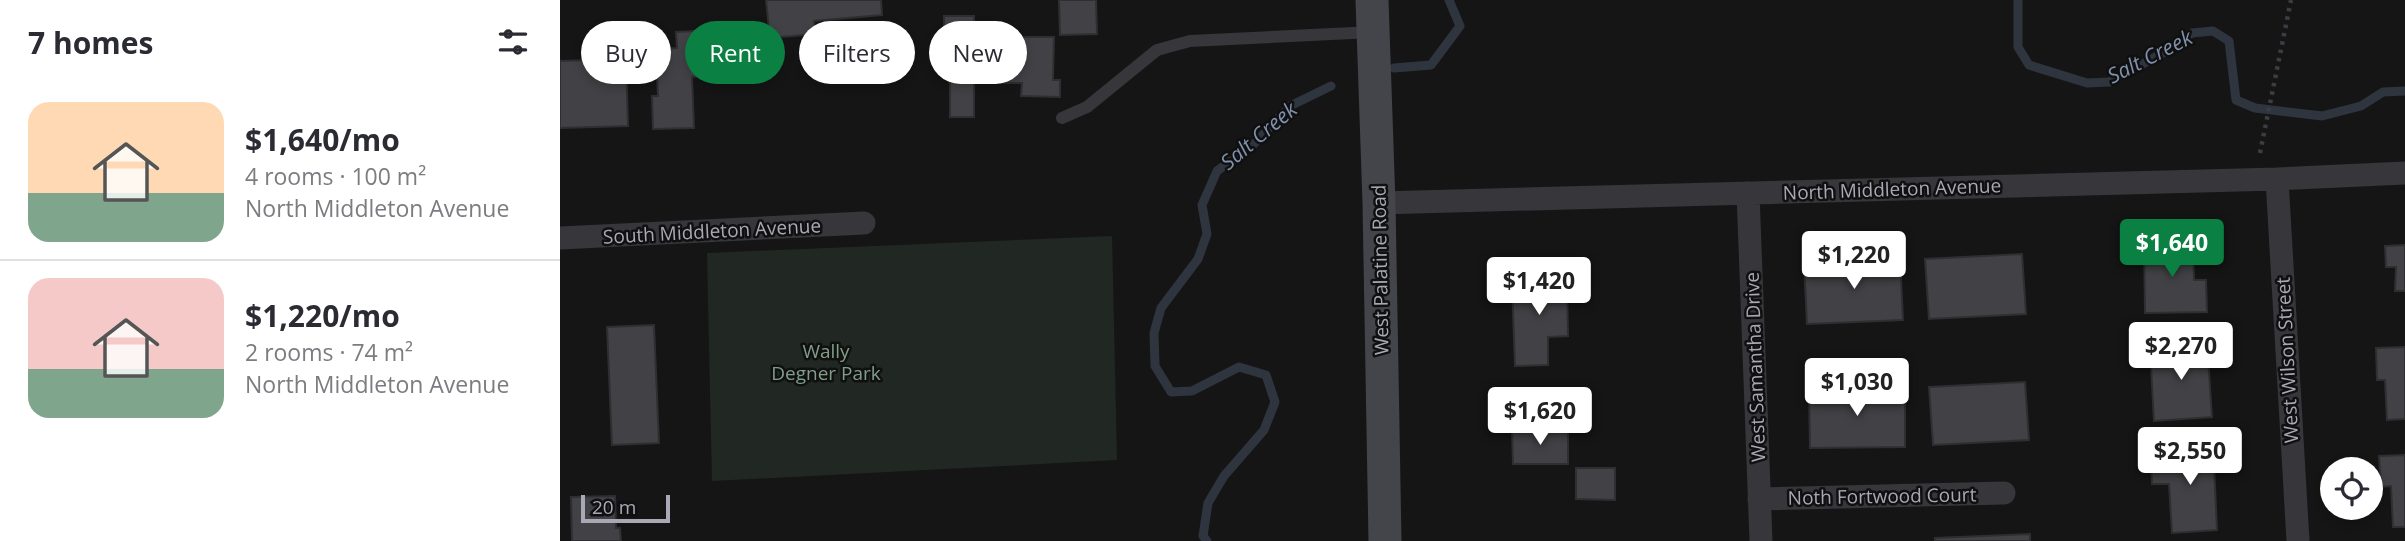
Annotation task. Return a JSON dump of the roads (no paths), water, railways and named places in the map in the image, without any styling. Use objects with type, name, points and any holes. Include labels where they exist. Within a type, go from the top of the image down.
[{"type":"main road","name":"West Palatine Road","points":[[1373,16],[1385,541]]},
{"type":"street","name":"North Middleton Avenue","points":[[1379,203],[2277,179],[2405,173]]},
{"type":"street","name":"West Wilson Street","points":[[2277,179],[2298,541]]},
{"type":"street","name":"West Samantha Drive","points":[[1748,193],[1761,541]]},
{"type":"street","name":"South Middleton Avenue","points":[[560,238],[864,223]]},
{"type":"street","name":"Noth Fortwood Court","points":[[1759,499],[2004,493]]},
{"type":"lane","points":[[1062,118],[1087,107],[1157,50],[1190,41],[1373,16]]},
{"type":"waterway","name":"Salt Creek","points":[[1394,68],[1431,65],[1460,26],[1449,0]]},
{"type":"waterway","name":"Salt Creek","points":[[2018,0],[2018,47],[2029,65],[2087,83],[2109,82],[2163,53],[2192,33],[2213,31],[2229,41],[2236,100],[2255,108],[2322,116],[2361,106],[2383,92],[2405,91]]},
{"type":"waterway","name":"Salt Creek","points":[[1207,541],[1203,536],[1208,503],[1224,476],[1264,430],[1275,402],[1266,375],[1239,367],[1192,391],[1171,392],[1155,366],[1154,333],[1161,308],[1198,259],[1207,234],[1202,205],[1217,171],[1253,145],[1290,106],[1331,86]]},
{"type":"park label","name":"Wally Degner Park","points":[[826,362]]}]
